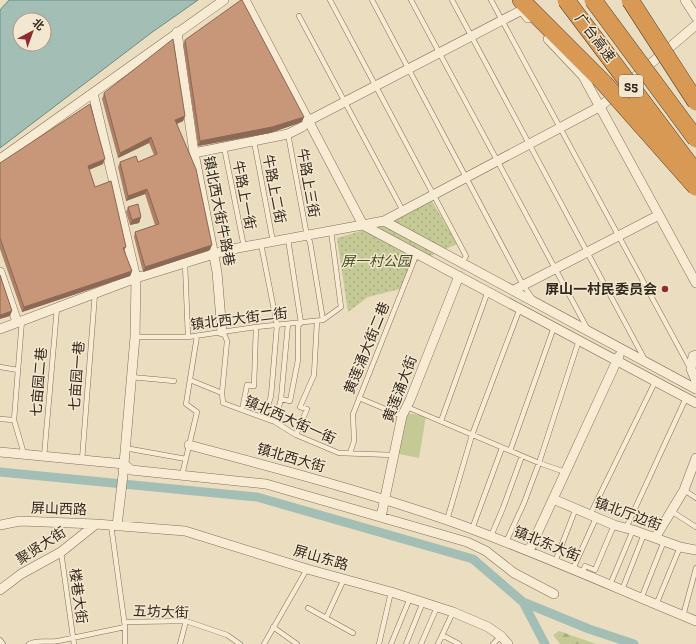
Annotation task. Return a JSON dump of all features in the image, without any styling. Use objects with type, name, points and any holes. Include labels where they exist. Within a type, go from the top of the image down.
[{"type":"highway","points":[[521,0],[604,83],[696,187]]},
{"type":"highway","name":"广台高速","points":[[566,0],[696,173]]},
{"type":"highway","name":"广台高速","points":[[593,0],[696,139]]},
{"type":"highway","points":[[603,0],[670,103]]},
{"type":"highway","points":[[630,0],[696,102]]},
{"type":"street","points":[[0,159],[224,0]]},
{"type":"street","points":[[245,0],[363,225],[696,403]]},
{"type":"street","points":[[685,0],[696,17]]},
{"type":"street","points":[[194,153],[288,134],[302,128],[308,121],[522,10],[583,76],[696,283]]},
{"type":"street","points":[[0,329],[136,278],[214,254],[384,221],[600,106],[696,26]]},
{"type":"street","name":"镇北西大街牛路巷","points":[[177,32],[194,153],[217,272],[222,332]]},
{"type":"street","points":[[93,93],[136,278],[135,337],[124,464],[120,501],[114,526]]},
{"type":"street","points":[[514,290],[659,215]]},
{"type":"street","points":[[384,221],[696,389]]},
{"type":"street","points":[[0,272],[20,321]]},
{"type":"street","name":"黄莲涌大街","points":[[381,517],[393,455],[405,412],[459,276]]},
{"type":"street","points":[[529,551],[622,349]]},
{"type":"street","points":[[696,355],[693,356],[690,369],[696,381]]},
{"type":"street","name":"镇北西大街","points":[[189,445],[384,499]]},
{"type":"street","points":[[0,452],[124,464],[131,470],[266,484],[467,542],[486,551],[514,573],[554,594]]},
{"type":"street","points":[[655,538],[694,471],[696,458]]},
{"type":"street","name":"镇北厅边街","points":[[553,498],[614,525],[680,547],[696,550]]},
{"type":"street","name":"镇北东大街","points":[[384,499],[491,536],[573,569],[696,622]]},
{"type":"street","name":"屏山西路","points":[[0,525],[20,521],[114,526]]},
{"type":"street","name":"聚贤大街","points":[[0,590],[21,574],[61,552],[96,524]]},
{"type":"street","name":"屏山东路","points":[[114,526],[185,531],[306,569],[391,592],[453,612],[488,626],[501,636],[508,644]]},
{"type":"lane","points":[[330,0],[466,256],[462,263]]},
{"type":"lane","points":[[372,0],[466,178],[534,301]]},
{"type":"lane","points":[[411,0],[588,331]]},
{"type":"lane","points":[[452,0],[646,362]]},
{"type":"lane","points":[[492,0],[690,369]]},
{"type":"lane","points":[[299,16],[344,103],[403,211]]},
{"type":"lane","name":"牛路上三街","points":[[288,134],[307,236],[310,242],[323,320]]},
{"type":"lane","name":"牛路上二街","points":[[254,141],[273,242]]},
{"type":"lane","name":"牛路上一街","points":[[224,147],[244,247]]},
{"type":"lane","name":"镇北西大街二街","points":[[135,337],[188,337],[256,327],[323,320],[341,307],[331,231]]},
{"type":"lane","points":[[281,399],[290,401],[298,360],[298,326],[301,323],[288,239]]},
{"type":"lane","points":[[261,244],[277,325],[271,396],[264,418]]},
{"type":"lane","name":"黄莲涌大街二巷","points":[[350,453],[354,441],[353,414],[417,253]]},
{"type":"lane","points":[[185,263],[188,337]]},
{"type":"lane","points":[[441,421],[488,291]]},
{"type":"lane","name":"七亩园一巷","points":[[82,460],[95,293]]},
{"type":"lane","name":"七亩园二巷","points":[[44,457],[57,308]]},
{"type":"lane","points":[[447,520],[472,435],[520,308]]},
{"type":"lane","points":[[20,321],[14,420],[24,454]]},
{"type":"lane","points":[[296,435],[306,409],[300,407],[314,375],[317,321]]},
{"type":"lane","points":[[275,422],[281,399],[288,324]]},
{"type":"lane","points":[[242,410],[247,385],[254,386],[256,327]]},
{"type":"lane","points":[[510,451],[554,327]]},
{"type":"lane","name":"镇北西大街牛路巷","points":[[222,332],[227,341],[222,393]]},
{"type":"lane","points":[[182,475],[197,412],[186,404],[197,336]]},
{"type":"lane","points":[[506,542],[524,503],[539,463],[579,340]]},
{"type":"lane","points":[[0,368],[18,370]]},
{"type":"lane","points":[[131,377],[174,381]]},
{"type":"lane","points":[[190,380],[222,393]]},
{"type":"lane","points":[[573,569],[593,516],[655,382]]},
{"type":"lane","name":"镇北西大街一街","points":[[222,393],[223,404],[275,422],[296,435],[339,453],[393,455]]},
{"type":"lane","points":[[359,398],[441,421],[502,448],[565,472]]},
{"type":"lane","points":[[610,585],[629,529],[686,398]]},
{"type":"lane","points":[[0,419],[14,420]]},
{"type":"lane","points":[[125,448],[186,459]]},
{"type":"lane","points":[[472,529],[502,448]]},
{"type":"lane","points":[[491,536],[522,456]]},
{"type":"lane","points":[[684,490],[696,498]]},
{"type":"lane","points":[[555,562],[576,508]]},
{"type":"lane","points":[[671,511],[696,527]]},
{"type":"lane","points":[[582,573],[585,566],[596,570],[614,525]]},
{"type":"lane","points":[[114,526],[125,625],[125,644]]},
{"type":"lane","points":[[622,590],[644,534]]},
{"type":"lane","points":[[641,599],[664,541]]},
{"type":"lane","points":[[656,605],[680,547]]},
{"type":"lane","name":"楼巷大街","points":[[61,552],[74,644]]},
{"type":"lane","points":[[683,616],[696,568]]},
{"type":"lane","points":[[264,644],[306,569]]},
{"type":"lane","points":[[326,618],[344,579]]},
{"type":"lane","points":[[379,644],[391,592]]},
{"type":"lane","points":[[391,644],[410,598]]},
{"type":"lane","points":[[406,644],[423,602]]},
{"type":"lane","points":[[421,644],[437,607]]},
{"type":"lane","points":[[308,608],[353,633]]},
{"type":"lane","points":[[438,644],[453,612]]},
{"type":"lane","points":[[180,644],[186,621]]},
{"type":"lane","name":"五坊大街","points":[[29,644],[40,640],[50,642],[73,638],[125,625],[186,621],[227,635],[240,644]]},
{"type":"lane","points":[[273,627],[297,644]]},
{"type":"lane","points":[[442,635],[459,644]]},
{"type":"lane","points":[[493,644],[501,636]]},
{"type":"lane","points":[[0,640],[3,644]]},
{"type":"green space","name":"屏一村公园","points":[[432,201],[457,244],[410,265],[400,289],[368,297],[348,312],[337,238],[386,222],[409,213]]},
{"type":"green space","points":[[406,413],[426,416],[419,458],[399,454]]},
{"type":"green space","points":[[559,631],[596,644],[560,644],[553,635]]},
{"type":"water","points":[[9,0],[198,0],[151,33],[0,148],[0,10]]},
{"type":"building","points":[[241,0],[304,117],[272,127],[200,141],[185,40]]},
{"type":"building","points":[[173,39],[185,116],[175,120],[196,169],[212,245],[145,267],[135,232],[159,224],[147,189],[128,196],[120,162],[136,156],[138,162],[157,154],[151,137],[120,153],[104,93]]},
{"type":"building","points":[[90,104],[105,159],[88,166],[95,187],[111,181],[126,247],[123,248],[132,271],[24,307],[0,238],[0,163]]},
{"type":"building","points":[[138,204],[141,217],[132,220],[128,207]]},
{"type":"building","points":[[0,275],[12,311],[0,315]]},
{"type":"waterway","points":[[0,472],[257,497],[473,559],[523,602],[545,644]]},
{"type":"waterway","points":[[523,602],[589,629],[634,644]]},
{"type":"place","name":"屏山一村民委员会","points":[[665,289]]}]
